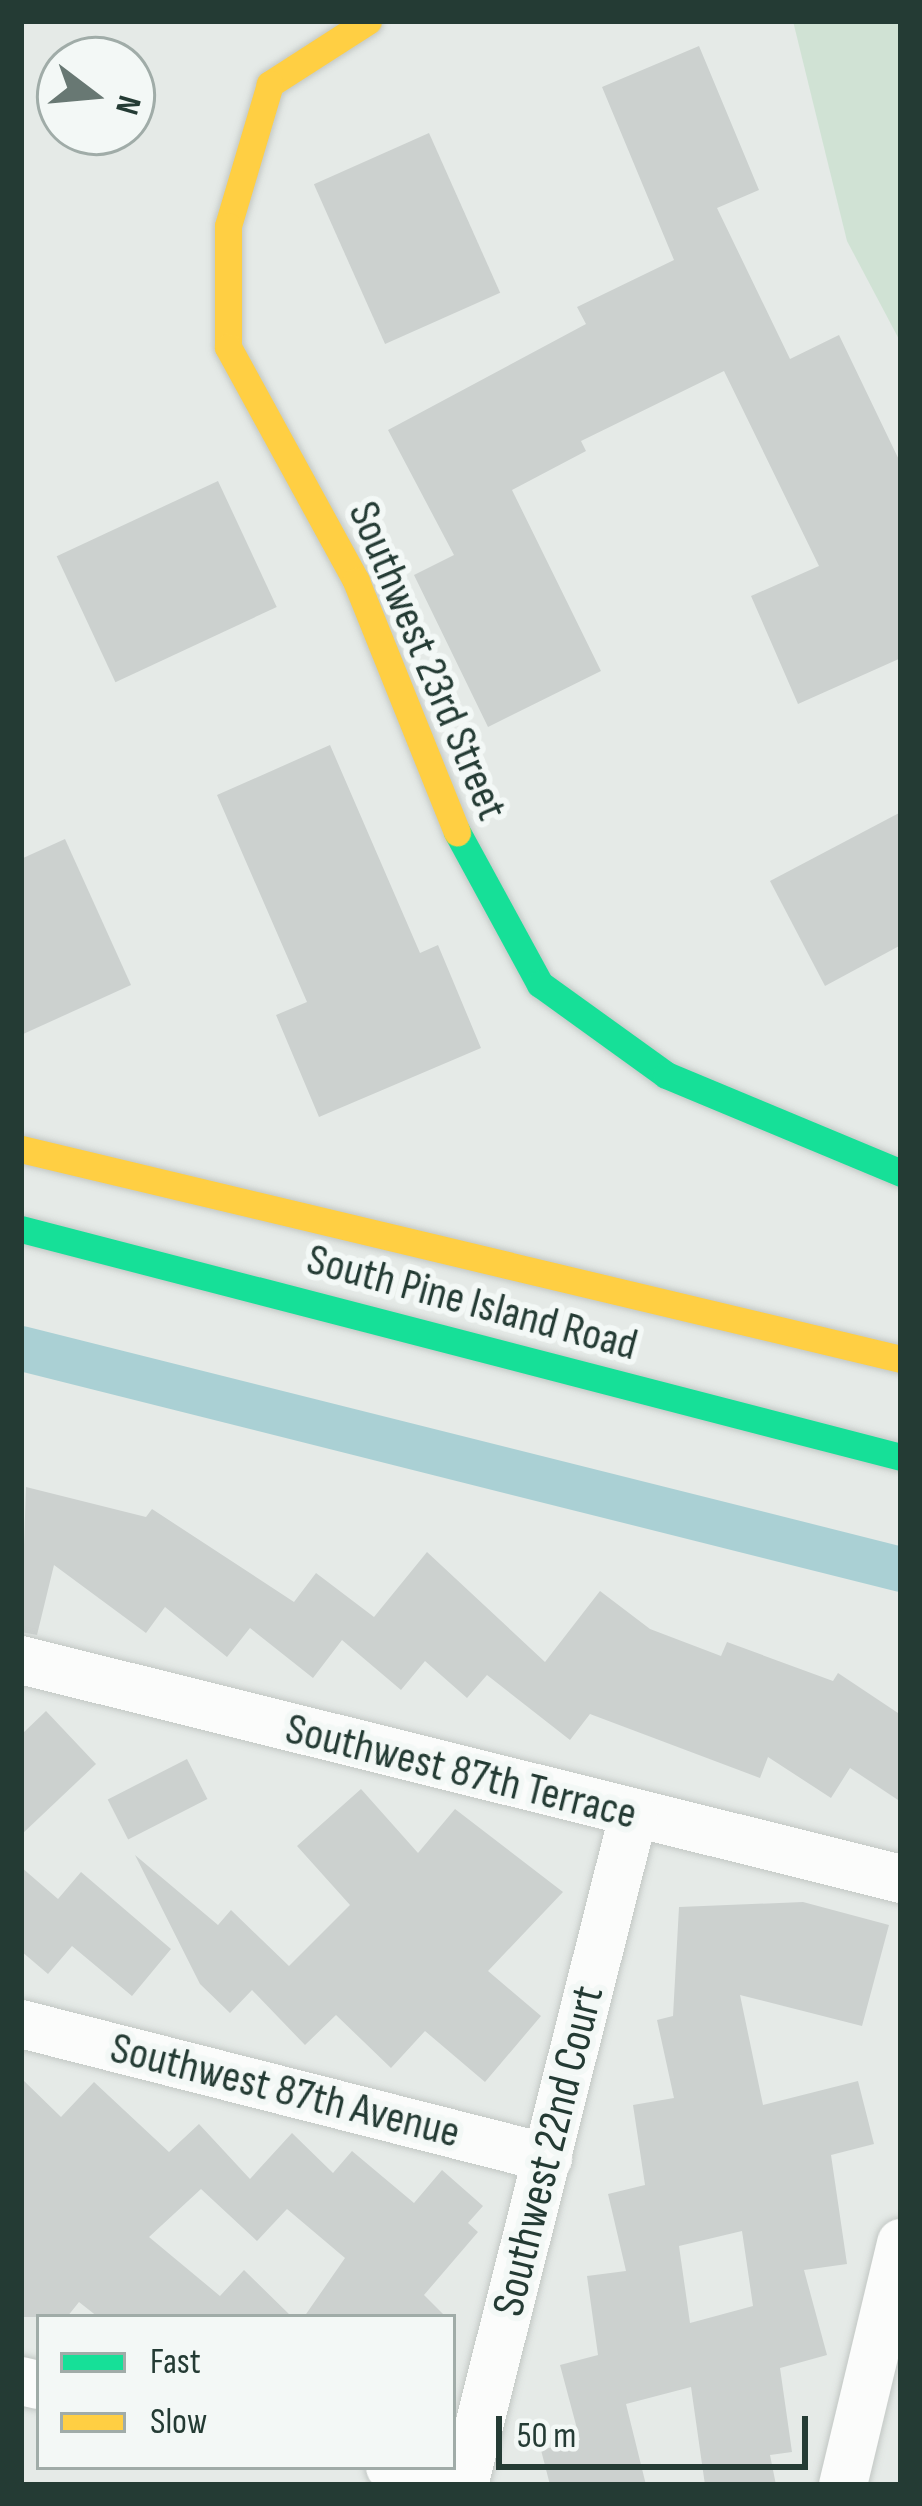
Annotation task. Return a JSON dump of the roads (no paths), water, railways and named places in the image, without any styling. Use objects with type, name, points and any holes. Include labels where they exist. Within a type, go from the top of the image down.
[{"type":"main road","name":"Southwest 23rd Street","points":[[368,21],[270,84],[228,226],[227,347],[356,581],[478,886],[540,984],[666,1075],[901,1174]]},
{"type":"main road","name":"South Pine Island Road","points":[[21,1149],[901,1359]]},
{"type":"main road","name":"South Pine Island Road","points":[[21,1229],[901,1457]]},
{"type":"street","name":"Southwest 87th Terrace","points":[[21,1660],[901,1879]]},
{"type":"street","name":"Southwest 22nd Court","points":[[464,2485],[633,1816]]},
{"type":"street","name":"Southwest 87th Avenue","points":[[21,2024],[548,2158]]},
{"type":"street","points":[[843,2485],[901,2243]]},
{"type":"street","points":[[402,2470],[464,2485]]},
{"type":"waterway","points":[[21,1348],[901,1569]]}]
